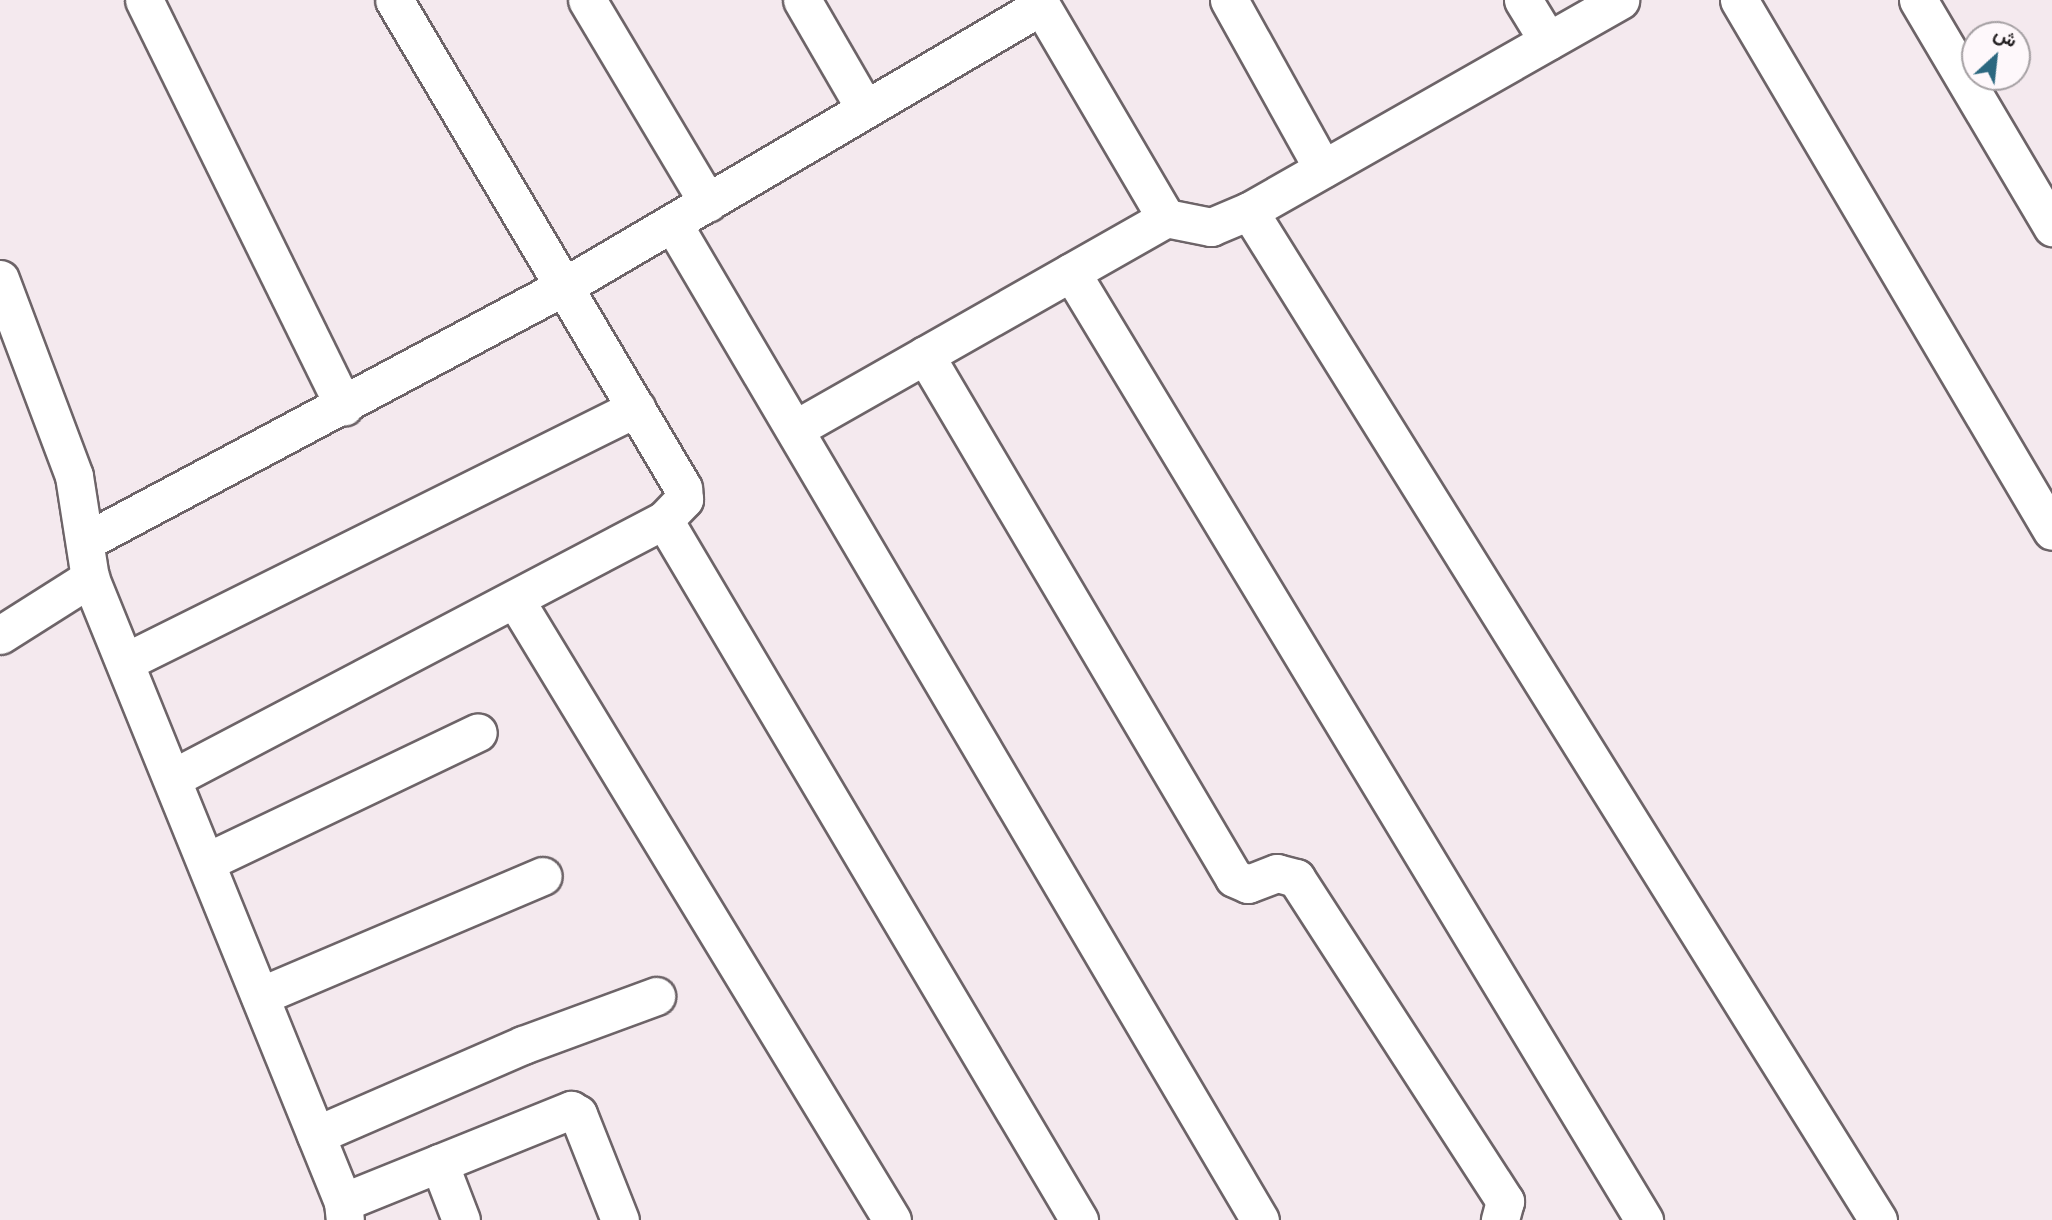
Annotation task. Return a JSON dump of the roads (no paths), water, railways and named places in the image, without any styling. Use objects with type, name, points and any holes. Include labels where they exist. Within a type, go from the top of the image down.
[{"type":"street","points":[[144,0],[344,406]]},
{"type":"street","points":[[173,778],[516,601],[664,520],[680,508],[683,488],[394,0]]},
{"type":"street","points":[[587,0],[708,203]]},
{"type":"street","points":[[802,0],[864,107]]},
{"type":"street","points":[[1229,0],[1323,169]]},
{"type":"street","points":[[1523,0],[1548,41]]},
{"type":"street","points":[[795,429],[1166,218],[1211,227],[1249,211],[1620,0]]},
{"type":"street","points":[[1739,0],[2052,531]]},
{"type":"street","points":[[1917,0],[2052,227]]},
{"type":"street","points":[[86,541],[564,288],[1040,3],[1166,218]]},
{"type":"street","points":[[1249,211],[1878,1220]]},
{"type":"street","points":[[673,224],[1260,1220]]},
{"type":"street","points":[[1071,272],[1644,1220]]},
{"type":"street","points":[[0,279],[74,476],[90,578],[173,778],[344,1211],[439,1163],[571,1110],[578,1114],[620,1220]]},
{"type":"street","points":[[926,355],[1234,878],[1248,884],[1277,873],[1296,878],[1505,1201],[1500,1220]]},
{"type":"street","points":[[125,662],[636,408]]},
{"type":"street","points":[[664,520],[1079,1220]]},
{"type":"street","points":[[0,635],[90,578]]},
{"type":"street","points":[[516,601],[892,1220]]},
{"type":"street","points":[[206,862],[478,732]]},
{"type":"street","points":[[260,996],[543,876]]},
{"type":"street","points":[[316,1135],[523,1045],[656,996]]},
{"type":"street","points":[[439,1163],[461,1220]]}]
